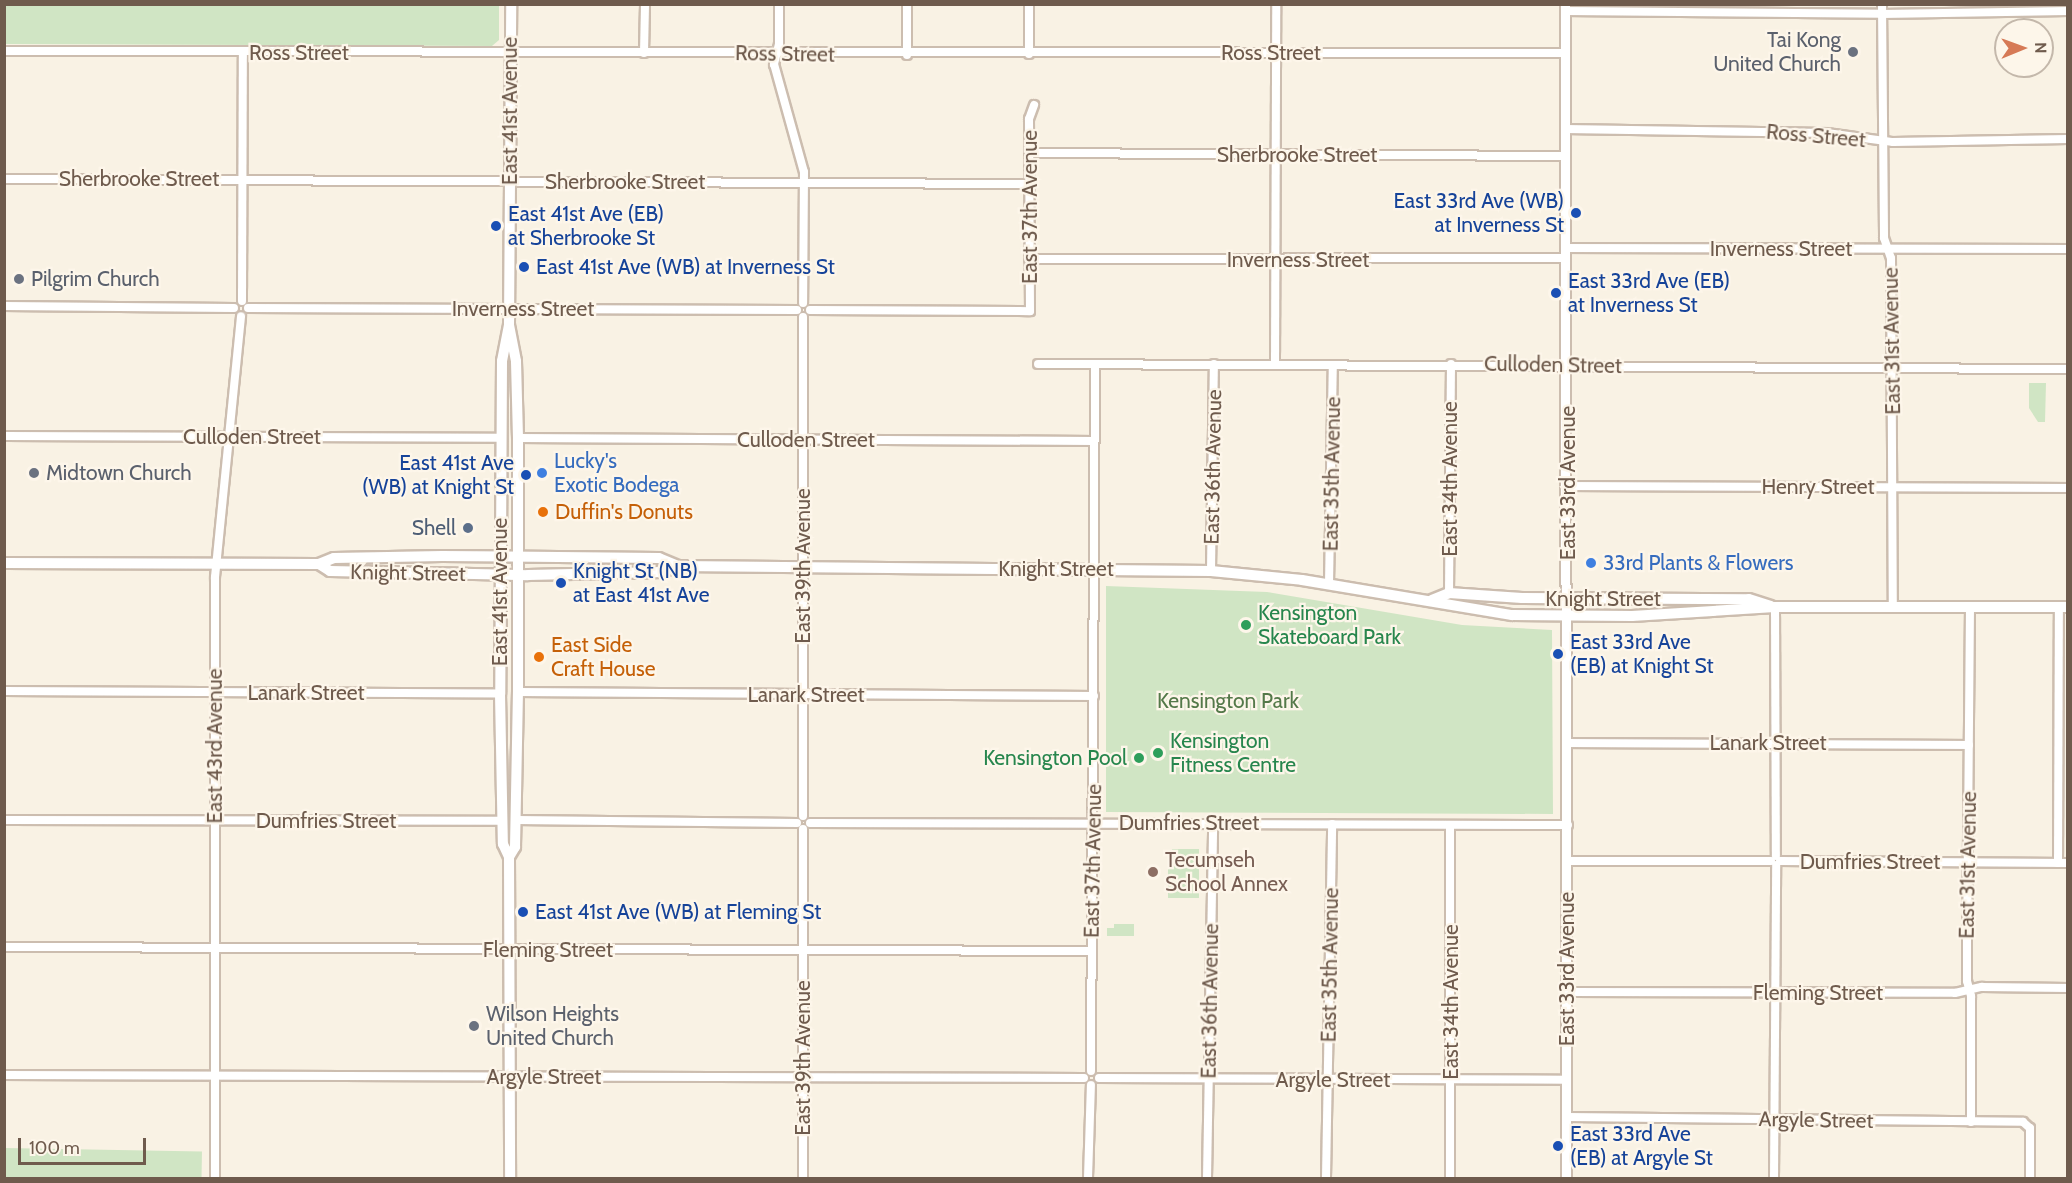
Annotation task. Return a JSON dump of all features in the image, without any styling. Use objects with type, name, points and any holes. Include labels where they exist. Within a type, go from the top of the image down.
[{"type":"main road","name":"East 41st Avenue","points":[[510,1179],[509,857],[503,844],[500,694],[500,438],[502,361],[510,309],[511,4]]},
{"type":"main road","name":"East 41st Avenue","points":[[509,326],[516,361],[518,438],[516,820],[515,847],[509,857]]},
{"type":"main road","name":"Knight Street","points":[[4,563],[319,564],[334,558],[518,557],[659,558],[678,566]]},
{"type":"main road","name":"Knight Street","points":[[319,564],[330,571],[518,575],[662,572],[678,566],[1211,571],[1329,584],[1432,600],[1447,607],[1491,614],[1568,616],[1749,611],[1775,607],[2063,607]]},
{"type":"main road","name":"Knight Street","points":[[1432,600],[1449,593],[1568,599],[1749,599],[1775,607]]},
{"type":"street","points":[[644,53],[645,4]]},
{"type":"street","points":[[779,4],[777,54],[774,64],[805,182],[803,303],[800,313]]},
{"type":"street","points":[[907,4],[907,55]]},
{"type":"street","points":[[1029,4],[1029,54]]},
{"type":"street","points":[[1275,364],[1276,4]]},
{"type":"street","name":"East 31st Avenue","points":[[1882,4],[1884,235],[1892,258],[1893,607]]},
{"type":"street","points":[[1565,8],[1882,14],[2067,11]]},
{"type":"street","name":"East 33rd Avenue","points":[[1565,8],[1568,365],[1566,1179]]},
{"type":"street","name":"Ross Street","points":[[4,51],[907,55],[1565,53]]},
{"type":"street","points":[[234,308],[241,316],[248,308],[242,301],[243,53]]},
{"type":"street","name":"East 37th Avenue","points":[[810,310],[1030,311],[1029,153],[1030,107],[1034,105]]},
{"type":"street","name":"Ross Street","points":[[1565,129],[1827,133],[1883,142],[2067,139]]},
{"type":"street","name":"Sherbrooke Street","points":[[1029,153],[1565,156]]},
{"type":"street","name":"Sherbrooke Street","points":[[4,179],[1029,184]]},
{"type":"street","name":"Inverness Street","points":[[1029,259],[1276,260],[1566,253],[2067,249]]},
{"type":"street","points":[[4,306],[234,308],[242,301]]},
{"type":"street","points":[[800,313],[810,310],[803,303]]},
{"type":"street","name":"Inverness Street","points":[[248,308],[800,313]]},
{"type":"street","name":"East 39th Avenue","points":[[800,313],[803,440],[801,822],[803,1179]]},
{"type":"street","name":"East 43rd Avenue","points":[[215,1179],[215,564],[241,316]]},
{"type":"street","name":"Culloden Street","points":[[1038,364],[1451,364],[2067,369]]},
{"type":"street","name":"East 37th Avenue","points":[[1091,1071],[1095,364]]},
{"type":"street","name":"East 36th Avenue","points":[[1211,571],[1214,364]]},
{"type":"street","name":"East 35th Avenue","points":[[1329,584],[1333,364]]},
{"type":"street","name":"East 34th Avenue","points":[[1449,593],[1451,364]]},
{"type":"street","name":"Culloden Street","points":[[4,436],[500,438]]},
{"type":"street","name":"Culloden Street","points":[[518,438],[1094,441]]},
{"type":"street","name":"Henry Street","points":[[1568,486],[2067,488]]},
{"type":"street","points":[[1774,1179],[1775,607]]},
{"type":"street","name":"East 31st Avenue","points":[[1970,607],[1967,981],[1970,991],[1971,1122]]},
{"type":"street","points":[[2058,863],[2063,607]]},
{"type":"street","name":"Lanark Street","points":[[4,691],[500,694]]},
{"type":"street","name":"Lanark Street","points":[[518,692],[803,696],[1094,696]]},
{"type":"street","name":"Lanark Street","points":[[1568,744],[1969,745]]},
{"type":"street","name":"Dumfries Street","points":[[4,820],[503,821]]},
{"type":"street","points":[[516,820],[801,822]]},
{"type":"street","name":"Dumfries Street","points":[[801,822],[1568,825]]},
{"type":"street","name":"East 36th Avenue","points":[[1207,1179],[1213,824]]},
{"type":"street","name":"East 35th Avenue","points":[[1326,1179],[1332,824]]},
{"type":"street","name":"East 34th Avenue","points":[[1450,826],[1450,1179]]},
{"type":"street","name":"Dumfries Street","points":[[1568,861],[2067,863]]},
{"type":"street","name":"Fleming Street","points":[[4,947],[1092,951]]},
{"type":"street","name":"Fleming Street","points":[[1568,992],[1775,993],[1970,991],[1982,987],[2067,988]]},
{"type":"street","points":[[1088,1179],[1091,1085],[1084,1078],[1091,1071],[1099,1078],[1091,1085]]},
{"type":"street","name":"Argyle Street","points":[[4,1076],[1084,1078]]},
{"type":"street","name":"Argyle Street","points":[[1099,1078],[1567,1080]]},
{"type":"street","name":"Argyle Street","points":[[1567,1117],[2029,1124],[2030,1179]]},
{"type":"green space","points":[[5,4],[499,5],[499,40],[492,46],[5,44]]},
{"type":"green space","points":[[2029,383],[2046,383],[2045,422],[2038,422],[2029,408]]},
{"type":"green space","name":"Kensington Park","points":[[1106,586],[1267,592],[1462,625],[1552,630],[1553,814],[1106,812]]},
{"type":"green space","points":[[1172,849],[1199,849],[1199,898],[1168,898],[1168,856],[1171,856]]},
{"type":"green space","points":[[1114,924],[1134,924],[1134,936],[1107,936],[1107,928],[1114,928]]},
{"type":"green space","points":[[5,1148],[202,1151],[202,1178],[4,1178]]},
{"type":"place","name":"Tai Kong United Church","points":[[1853,52]]},
{"type":"place","name":"East 33rd Ave (WB) at Inverness St","points":[[1576,213]]},
{"type":"place","name":"East 41st Ave (EB) at Sherbrooke St","points":[[496,226]]},
{"type":"place","name":"East 41st Ave (WB) at Inverness St","points":[[524,267]]},
{"type":"place","name":"Pilgrim Church","points":[[19,279]]},
{"type":"place","name":"East 33rd Ave (EB) at Inverness St","points":[[1556,293]]},
{"type":"place","name":"Midtown Church","points":[[34,473]]},
{"type":"place","name":"Lucky's Exotic Bodega","points":[[542,473]]},
{"type":"place","name":"East 41st Ave (WB) at Knight St","points":[[526,475]]},
{"type":"place","name":"Duffin's Donuts","points":[[543,512]]},
{"type":"place","name":"Shell","points":[[468,528]]},
{"type":"place","name":"33rd Plants & Flowers","points":[[1591,563]]},
{"type":"place","name":"Knight St (NB) at East 41st Ave","points":[[561,583]]},
{"type":"place","name":"Kensington Skateboard Park","points":[[1246,625]]},
{"type":"place","name":"East 33rd Ave (EB) at Knight St","points":[[1558,654]]},
{"type":"place","name":"East Side Craft House","points":[[539,657]]},
{"type":"place","name":"Kensington Fitness Centre","points":[[1158,753]]},
{"type":"place","name":"Kensington Pool","points":[[1139,758]]},
{"type":"place","name":"Tecumseh School Annex","points":[[1153,872]]},
{"type":"place","name":"East 41st Ave (WB) at Fleming St","points":[[523,912]]},
{"type":"place","name":"Wilson Heights United Church","points":[[474,1026]]},
{"type":"place","name":"East 33rd Ave (EB) at Argyle St","points":[[1558,1146]]}]
